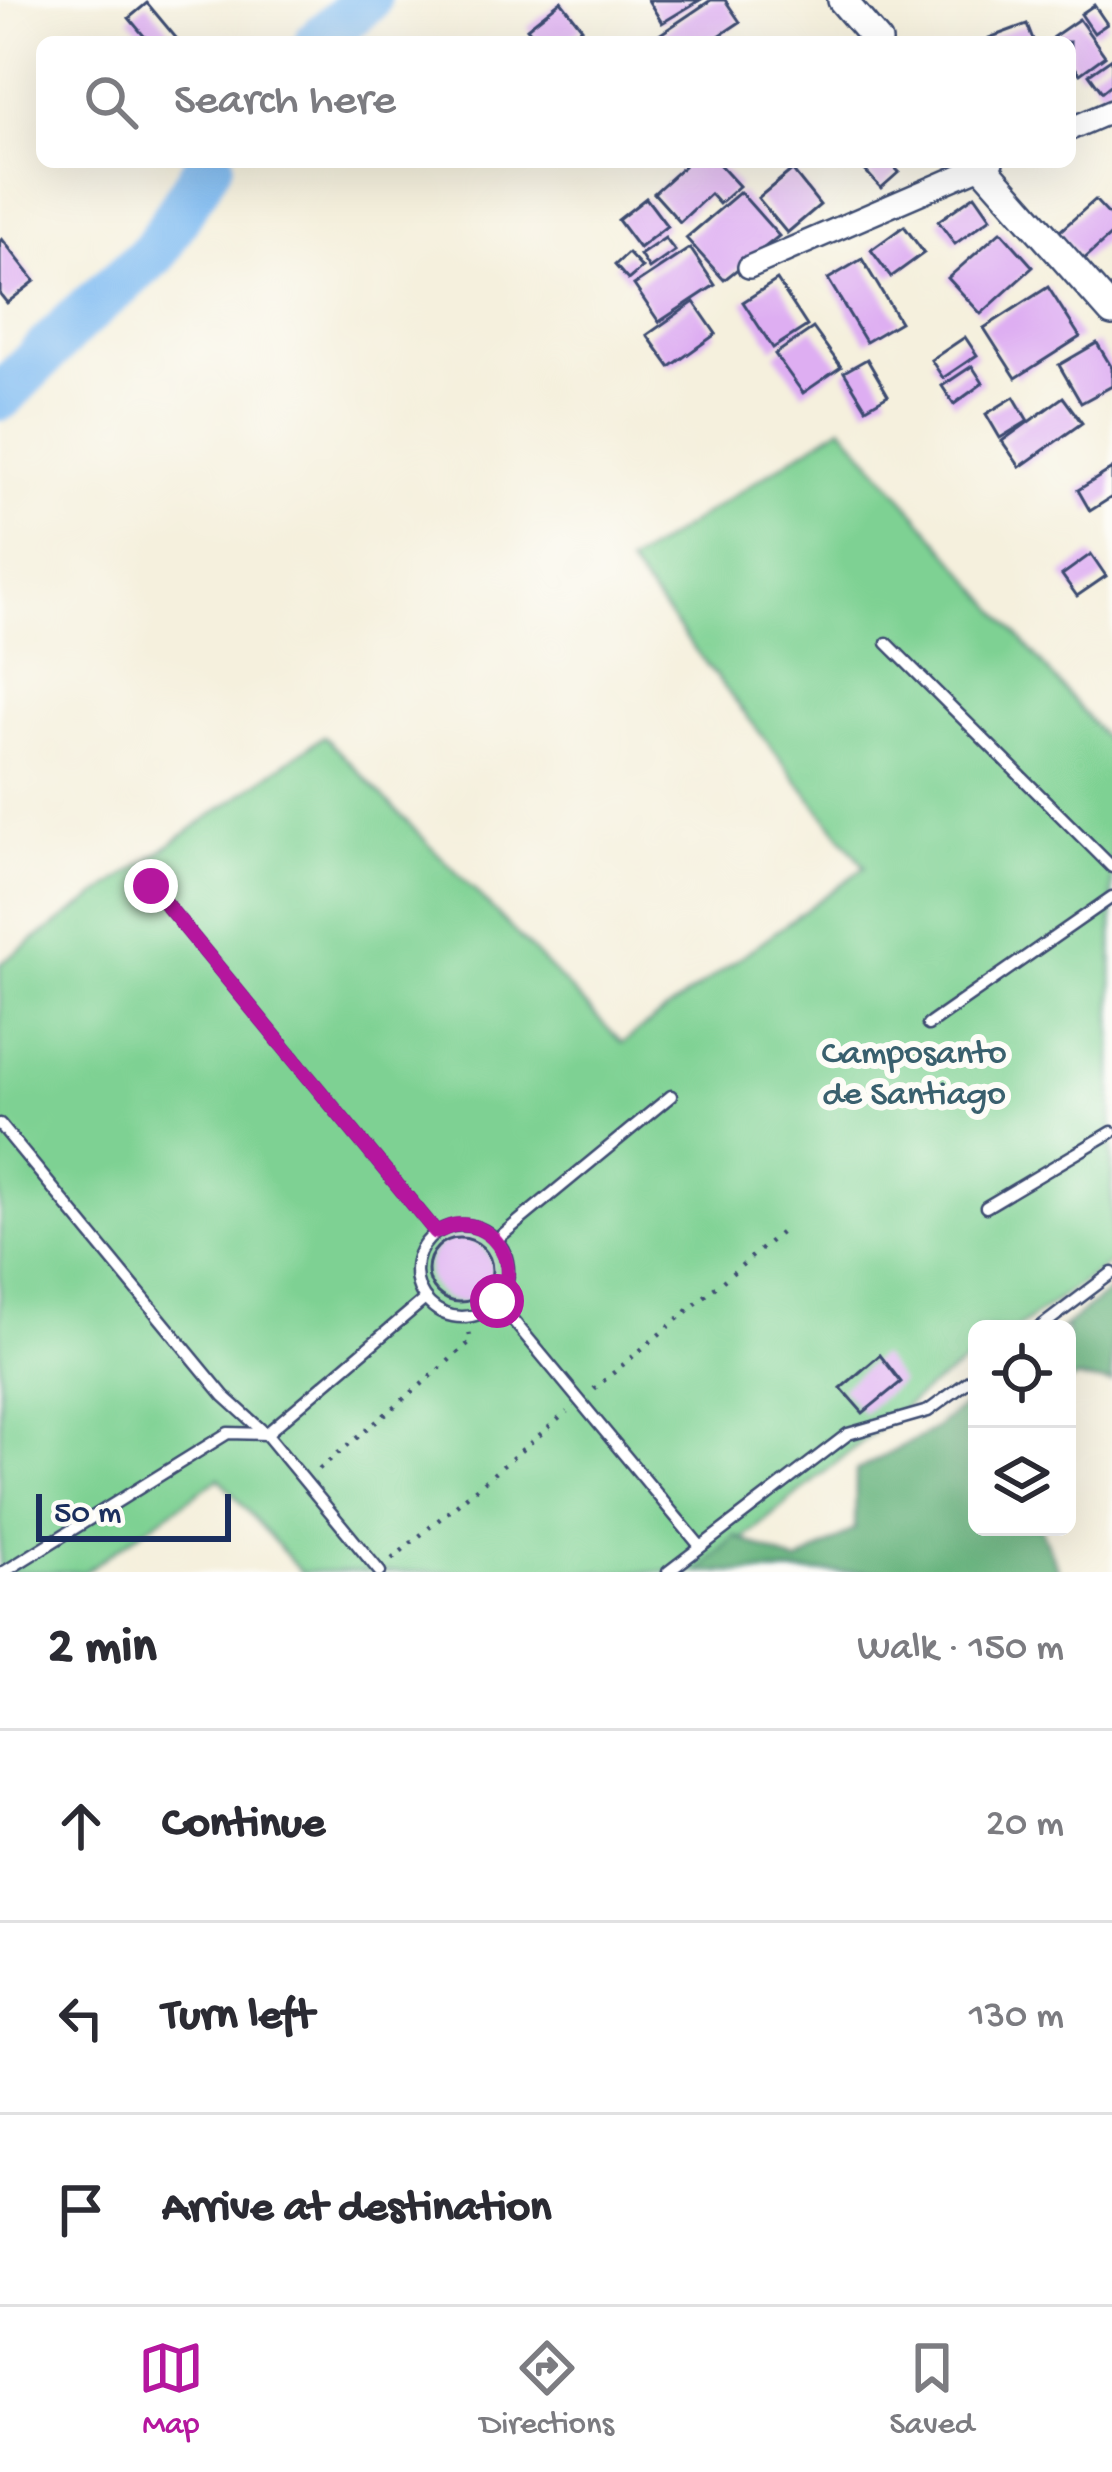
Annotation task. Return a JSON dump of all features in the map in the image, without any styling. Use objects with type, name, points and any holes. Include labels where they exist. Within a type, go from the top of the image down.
[{"type":"street","points":[[842,0],[873,36]]},
{"type":"street","points":[[1076,126],[1112,111]]},
{"type":"street","points":[[749,267],[973,168]]},
{"type":"street","points":[[988,168],[1112,312]]},
{"type":"lane","points":[[886,643],[1112,867]]},
{"type":"lane","points":[[151,886],[436,1232]]},
{"type":"lane","points":[[928,1025],[1112,897]]},
{"type":"lane","points":[[496,1240],[671,1096]]},
{"type":"lane","points":[[0,1124],[224,1396],[266,1434],[380,1572]]},
{"type":"lane","points":[[986,1207],[1112,1132]]},
{"type":"lane","points":[[457,1225],[478,1228],[496,1240],[506,1260],[507,1282],[497,1301],[466,1317],[443,1314],[425,1299],[416,1276],[420,1251],[436,1232],[457,1225]]},
{"type":"lane","points":[[1050,1320],[1112,1273]]},
{"type":"lane","points":[[4,1572],[228,1433],[266,1434],[425,1299]]},
{"type":"lane","points":[[497,1301],[700,1546]]},
{"type":"lane","points":[[668,1572],[848,1434],[928,1411],[968,1382]]},
{"type":"path","points":[[305,1480],[471,1341],[466,1317]]},
{"type":"green space","name":"Camposanto de Santiago","points":[[842,426],[1112,747],[1112,1262],[1029,1320],[968,1320],[968,1361],[924,1391],[702,1572],[301,1572],[219,1478],[84,1572],[0,1572],[0,964],[324,736],[622,1043],[865,867],[628,564]]},
{"type":"green space","points":[[1112,1289],[1112,1383],[1076,1379],[1072,1320]]},
{"type":"green space","points":[[968,1402],[968,1536],[1044,1536],[1059,1572],[699,1572],[735,1536],[797,1563],[855,1529],[856,1471],[932,1431]]},
{"type":"building","points":[[648,0],[700,0],[662,23]]},
{"type":"building","points":[[711,0],[725,0],[740,22],[719,36],[657,36]]},
{"type":"building","points":[[561,1],[582,28],[572,36],[534,36],[527,28]]},
{"type":"building","points":[[147,3],[174,36],[144,36],[129,18]]},
{"type":"building","points":[[1094,5],[1107,24],[1094,33],[1081,14]]},
{"type":"building","points":[[1079,19],[1105,56],[1080,74],[1076,36],[1054,36]]},
{"type":"building","points":[[1027,24],[1032,36],[994,36]]},
{"type":"building","points":[[1112,58],[1112,84],[1102,92],[1089,74]]},
{"type":"building","points":[[682,168],[722,168],[739,186],[719,204],[710,194],[680,222],[654,193]]},
{"type":"building","points":[[863,168],[899,172],[881,188]]},
{"type":"building","points":[[792,170],[820,205],[787,233],[758,198]]},
{"type":"building","points":[[740,192],[779,236],[724,280],[686,238]]},
{"type":"building","points":[[975,195],[991,218],[955,244],[938,221]]},
{"type":"building","points":[[646,198],[667,226],[639,248],[618,220]]},
{"type":"building","points":[[1095,200],[1112,218],[1112,234],[1083,260],[1059,232]]},
{"type":"building","points":[[904,226],[924,253],[891,277],[871,250]]},
{"type":"building","points":[[1001,231],[1033,267],[981,314],[948,278]]},
{"type":"building","points":[[665,238],[675,251],[649,269],[640,255]]},
{"type":"building","points":[[2,239],[35,281],[7,303],[0,294]]},
{"type":"building","points":[[690,248],[715,285],[659,322],[634,285]]},
{"type":"building","points":[[628,253],[642,268],[628,280],[615,265]]},
{"type":"building","points":[[862,259],[900,322],[866,342],[828,279]]},
{"type":"building","points":[[777,280],[807,326],[773,348],[743,302]]},
{"type":"building","points":[[1048,287],[1080,337],[1016,378],[984,328]]},
{"type":"building","points":[[694,302],[716,334],[670,367],[647,335]]},
{"type":"building","points":[[813,328],[841,367],[803,393],[775,354]]},
{"type":"building","points":[[965,337],[977,355],[943,378],[931,360]]},
{"type":"building","points":[[1097,343],[1112,368],[1112,386],[1081,403],[1059,365]]},
{"type":"building","points":[[867,359],[888,395],[866,408],[844,372]]},
{"type":"building","points":[[972,366],[983,383],[954,404],[942,386]]},
{"type":"building","points":[[1014,397],[1028,421],[1000,438],[986,414]]},
{"type":"building","points":[[1063,397],[1082,423],[1020,467],[1002,441]]},
{"type":"building","points":[[1112,469],[1112,497],[1090,511],[1078,490]]},
{"type":"building","points":[[1091,554],[1106,576],[1077,596],[1062,575]]},
{"type":"building","points":[[460,1238],[483,1247],[492,1270],[483,1293],[460,1302],[437,1293],[428,1270],[437,1247]]},
{"type":"building","points":[[880,1355],[901,1382],[863,1413],[841,1388]]},
{"type":"waterway","points":[[325,36],[367,0]]},
{"type":"waterway","points":[[0,397],[77,320],[154,253],[206,168]]},
{"type":"route","points":[[151,886],[436,1232],[457,1225],[478,1228],[496,1240],[506,1260],[507,1282],[497,1301]]}]
